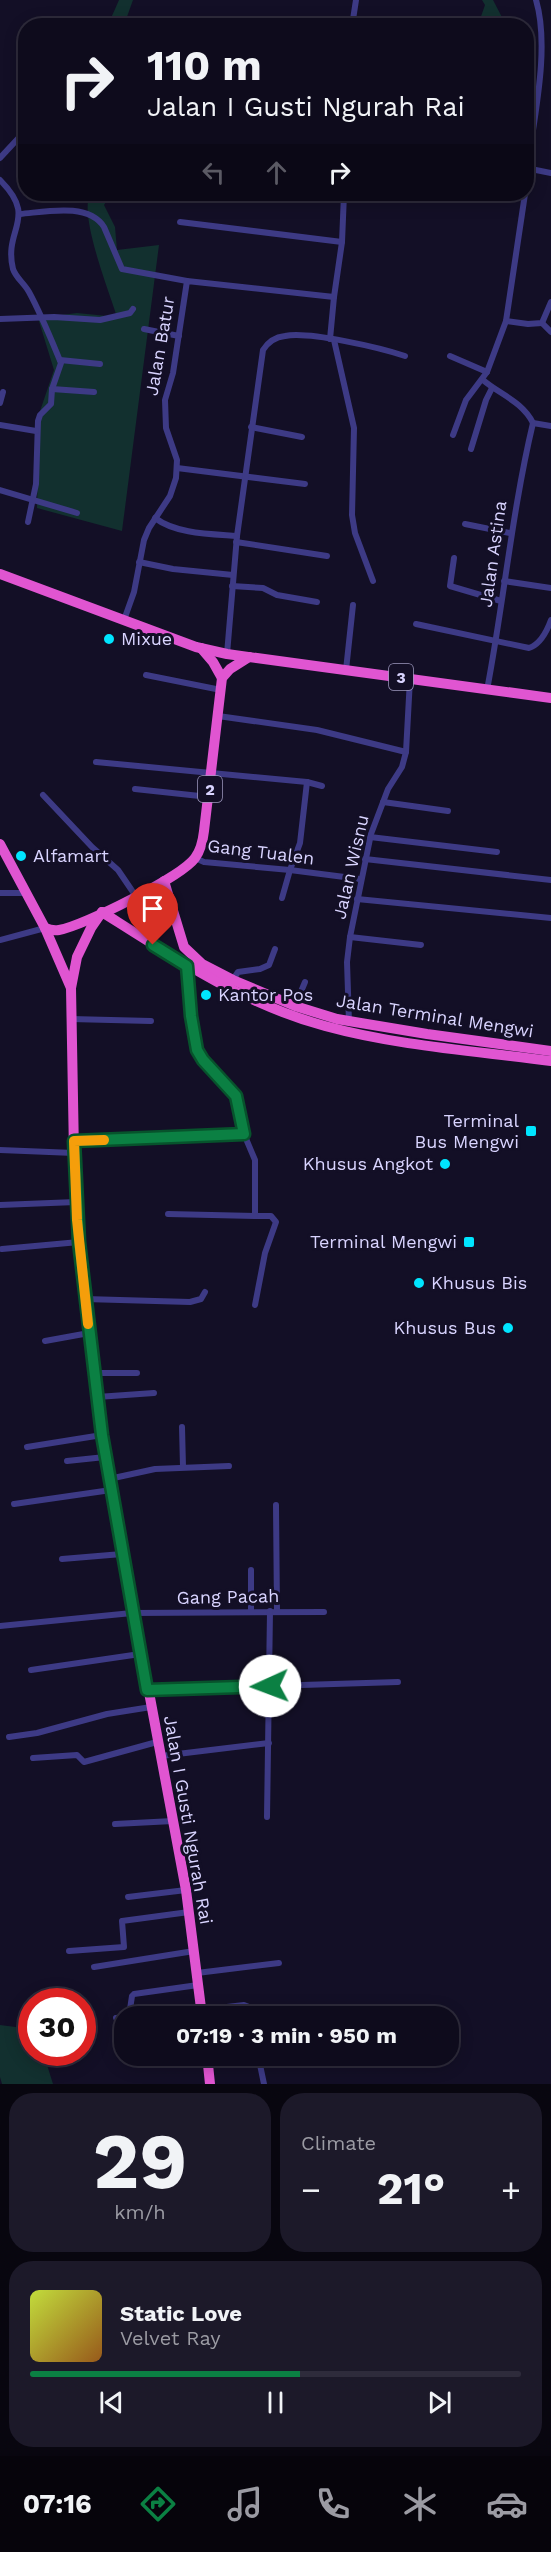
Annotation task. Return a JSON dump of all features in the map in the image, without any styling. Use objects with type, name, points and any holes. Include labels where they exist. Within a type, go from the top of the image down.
[{"type":"highway","points":[[0,574],[166,638],[200,648],[213,662],[222,684]]},
{"type":"highway","name":"3","points":[[200,648],[227,654],[551,698]]},
{"type":"highway","points":[[222,684],[239,662],[250,656]]},
{"type":"highway","name":"2","points":[[195,858],[202,844],[212,772],[215,719],[222,684]]},
{"type":"highway","points":[[0,844],[45,928],[71,988]]},
{"type":"highway","points":[[45,928],[55,930],[68,928],[164,881],[195,858]]},
{"type":"highway","name":"Jalan Terminal Mengwi","points":[[164,881],[184,947],[202,964],[230,984],[288,1014],[551,1061]]},
{"type":"highway","points":[[71,988],[77,957],[91,928],[102,912]]},
{"type":"highway","name":"Jalan Terminal Mengwi","points":[[102,912],[187,966],[230,984],[348,1026],[551,1051]]},
{"type":"highway","name":"Jalan I Gusti Ngurah Rai","points":[[71,988],[76,1202],[97,1397],[132,1613],[186,1890],[201,2006]]},
{"type":"highway","points":[[208,2066],[210,2084]]},
{"type":"street","points":[[353,18],[356,0]]},
{"type":"street","points":[[534,136],[543,95],[544,23],[536,0]]},
{"type":"street","points":[[0,158],[18,139]]},
{"type":"street","points":[[534,169],[551,173]]},
{"type":"street","points":[[0,180],[13,195],[20,214],[12,242],[15,275],[27,288],[60,360],[60,369],[52,389],[50,407],[40,415],[36,431],[38,447],[34,499],[28,522]]},
{"type":"street","points":[[344,201],[332,340],[354,428],[352,515],[355,533],[373,581]]},
{"type":"street","points":[[453,435],[466,400],[487,372],[506,321],[524,201]]},
{"type":"street","points":[[20,214],[87,213],[100,220],[122,269],[187,281]]},
{"type":"street","points":[[180,222],[342,242]]},
{"type":"street","name":"Jalan Batur","points":[[177,468],[164,410],[166,393],[173,373],[187,281],[334,297]]},
{"type":"street","points":[[542,323],[551,302]]},
{"type":"street","points":[[0,320],[42,318],[100,320],[130,313],[133,309]]},
{"type":"street","points":[[506,321],[542,323],[551,332]]},
{"type":"street","points":[[144,329],[179,336]]},
{"type":"street","points":[[227,654],[233,575],[250,427],[260,359],[266,346],[285,336],[332,340],[405,356]]},
{"type":"street","points":[[450,356],[487,372]]},
{"type":"street","points":[[60,360],[100,364]]},
{"type":"street","points":[[483,380],[520,406],[533,423],[551,426]]},
{"type":"street","points":[[471,449],[492,388]]},
{"type":"street","points":[[52,389],[94,392]]},
{"type":"street","points":[[0,403],[3,392]]},
{"type":"street","name":"Jalan Astina","points":[[487,690],[496,642],[510,533],[533,423]]},
{"type":"street","points":[[0,425],[36,431]]},
{"type":"street","points":[[250,427],[302,437]]},
{"type":"street","points":[[124,620],[135,592],[144,540],[174,488],[177,468],[305,484]]},
{"type":"street","points":[[0,490],[77,513]]},
{"type":"street","points":[[155,518],[163,524],[175,527],[327,556]]},
{"type":"street","points":[[465,524],[510,533]]},
{"type":"street","points":[[454,558],[450,586],[501,601]]},
{"type":"street","points":[[139,562],[173,569],[233,575]]},
{"type":"street","points":[[504,581],[551,588]]},
{"type":"street","points":[[232,586],[263,588],[276,596],[316,602]]},
{"type":"street","points":[[346,670],[353,605]]},
{"type":"street","points":[[416,624],[529,648],[535,646],[548,634],[551,620]]},
{"type":"street","points":[[146,675],[222,684]]},
{"type":"street","name":"Jalan Wisnu","points":[[348,1026],[347,962],[360,879],[370,837],[382,802],[402,767],[406,753],[410,679]]},
{"type":"street","points":[[215,719],[317,730],[406,753]]},
{"type":"street","points":[[96,762],[307,782],[322,786]]},
{"type":"street","points":[[282,898],[300,843],[307,782]]},
{"type":"street","points":[[135,789],[209,797]]},
{"type":"street","points":[[43,795],[97,852],[118,870],[135,896]]},
{"type":"street","points":[[382,802],[448,811]]},
{"type":"street","points":[[370,837],[497,852]]},
{"type":"street","name":"Gang Tualen","points":[[195,858],[204,862],[360,879]]},
{"type":"street","points":[[365,859],[551,880]]},
{"type":"street","points":[[0,893],[27,892]]},
{"type":"street","points":[[357,899],[551,918]]},
{"type":"street","points":[[0,940],[45,928]]},
{"type":"street","points":[[350,937],[421,945]]},
{"type":"street","points":[[230,984],[238,972],[260,969],[269,965],[275,949]]},
{"type":"street","points":[[187,966],[191,1016],[197,1050],[203,1060],[236,1096],[244,1134],[255,1160],[255,1216]]},
{"type":"street","points":[[295,1006],[305,982]]},
{"type":"street","points":[[71,1019],[151,1021]]},
{"type":"street","points":[[74,1141],[244,1134]]},
{"type":"street","points":[[0,1150],[74,1153]]},
{"type":"street","points":[[0,1205],[76,1202]]},
{"type":"street","points":[[168,1214],[271,1216],[276,1222],[265,1253],[255,1305]]},
{"type":"street","points":[[2,1249],[79,1242]]},
{"type":"street","points":[[86,1299],[190,1302],[201,1299],[205,1292]]},
{"type":"street","points":[[45,1341],[89,1333]]},
{"type":"street","points":[[94,1373],[137,1373]]},
{"type":"street","points":[[97,1397],[154,1393]]},
{"type":"street","points":[[182,1427],[183,1467]]},
{"type":"street","points":[[27,1447],[102,1435]]},
{"type":"street","points":[[67,1461],[105,1457]]},
{"type":"street","points":[[14,1504],[110,1485],[155,1469],[229,1466]]},
{"type":"street","points":[[267,1817],[276,1505]]},
{"type":"street","points":[[62,1559],[122,1554]]},
{"type":"street","points":[[251,1570],[251,1611]]},
{"type":"street","name":"Gang Pacah","points":[[0,1626],[132,1613],[324,1612]]},
{"type":"street","points":[[32,1670],[140,1654]]},
{"type":"street","points":[[147,1690],[398,1682]]},
{"type":"street","points":[[9,1737],[23,1736],[107,1714],[151,1707]]},
{"type":"street","points":[[33,1758],[77,1755],[84,1762],[157,1742]]},
{"type":"street","points":[[160,1756],[269,1743]]},
{"type":"street","points":[[115,1824],[173,1821]]},
{"type":"street","points":[[128,1897],[186,1890]]},
{"type":"street","points":[[69,1951],[124,1947],[122,1921],[189,1912]]},
{"type":"street","points":[[94,1967],[194,1951]]},
{"type":"street","points":[[130,2006],[134,1994],[279,1963]]},
{"type":"street","points":[[260,2066],[264,2084]]},
{"type":"green space","points":[[119,0],[133,0],[127,18],[111,18]]},
{"type":"green space","points":[[482,0],[493,0],[502,18],[480,18],[485,5]]},
{"type":"green space","points":[[89,201],[107,201],[104,205],[115,227],[117,250],[159,245],[122,531],[37,508],[39,414],[54,370],[38,318],[77,313],[117,317],[92,236]]},
{"type":"green space","points":[[0,2025],[18,2027],[18,2066],[47,2066],[53,2084],[2,2084]]},
{"type":"slow traffic","points":[[88,1324],[77,1220],[74,1141],[104,1140]]},
{"type":"place","name":"Mixue","points":[[109,639]]},
{"type":"place","name":"Alfamart","points":[[21,856]]},
{"type":"place","name":"Kantor Pos","points":[[206,995]]},
{"type":"place","name":"Terminal Bus Mengwi","points":[[531,1131]]},
{"type":"place","name":"Khusus Angkot","points":[[445,1164]]},
{"type":"place","name":"Terminal Mengwi","points":[[469,1242]]},
{"type":"place","name":"Khusus Bis","points":[[419,1283]]},
{"type":"place","name":"Khusus Bus","points":[[508,1328]]},
{"type":"route","points":[[153,945],[187,966],[188,995],[197,1050],[213,1072],[236,1096],[244,1134],[74,1141],[79,1242],[105,1457],[147,1690],[270,1686]]}]
